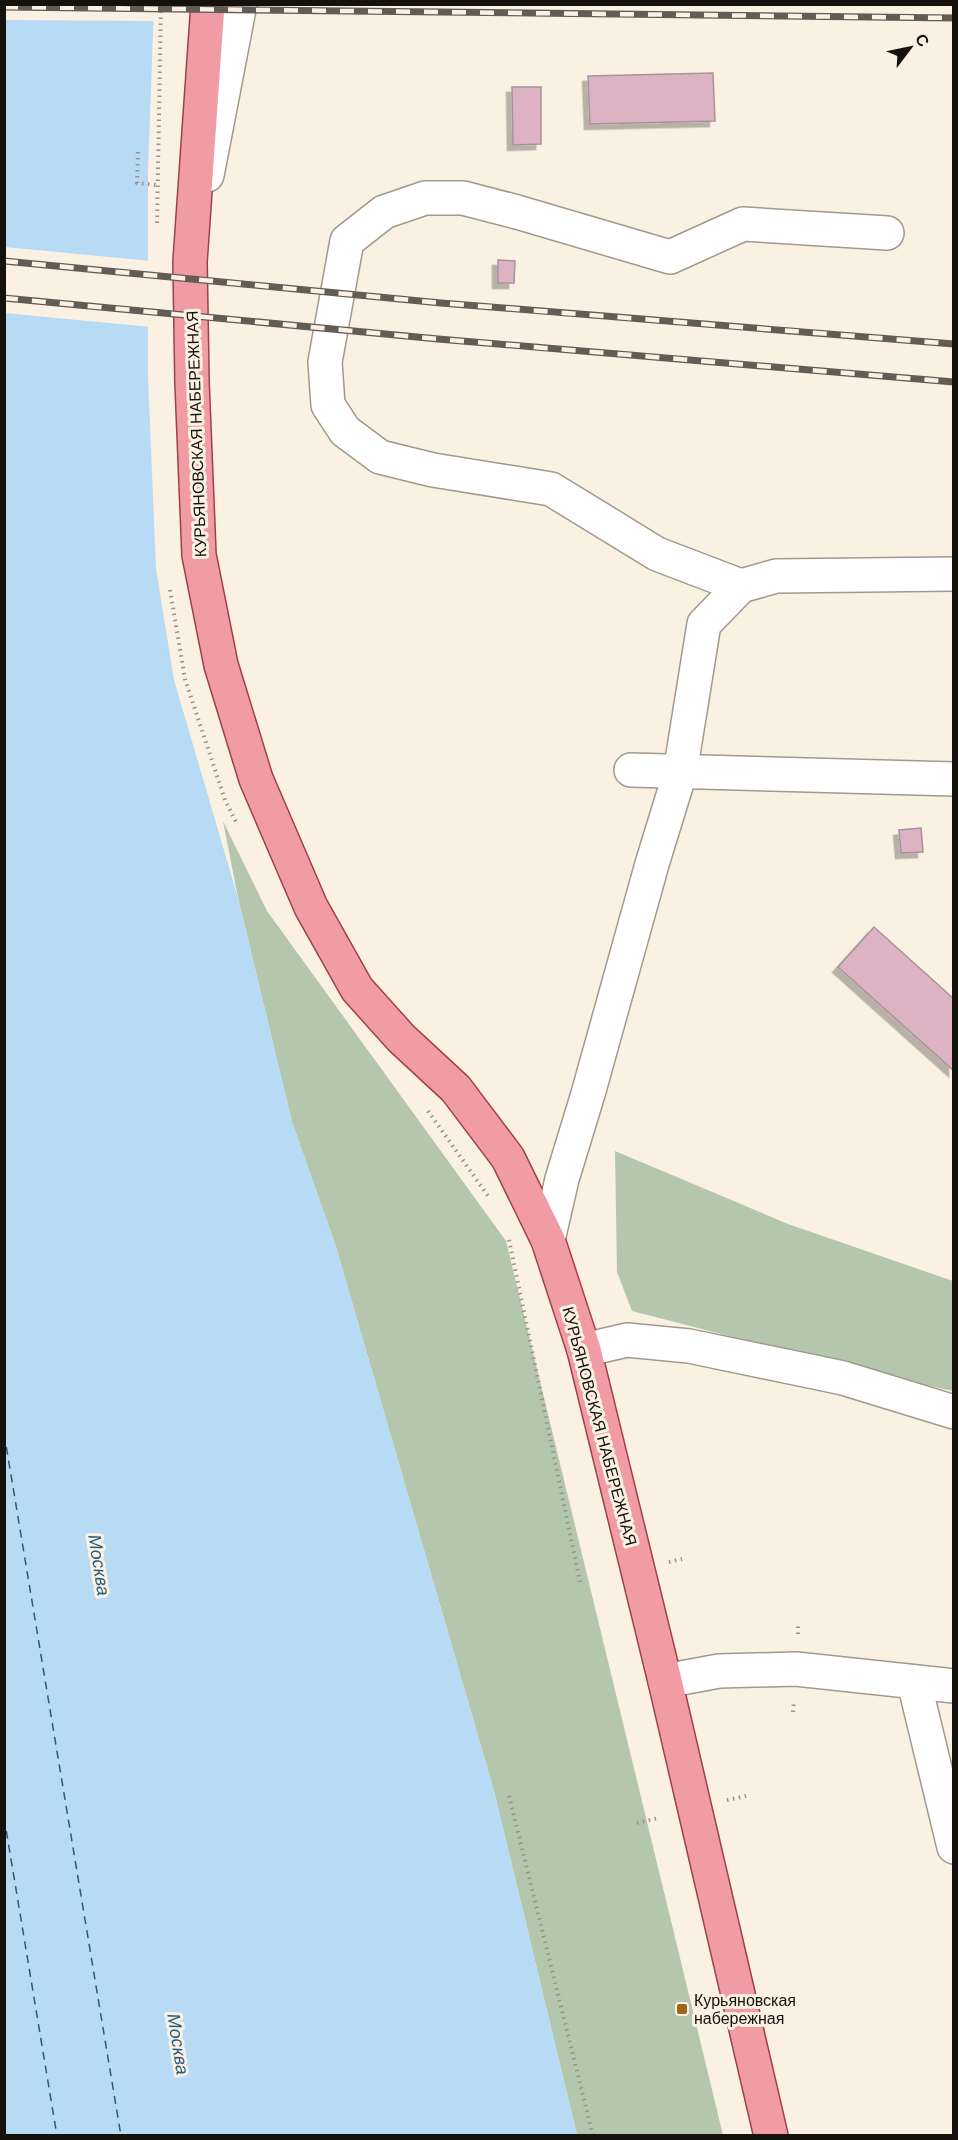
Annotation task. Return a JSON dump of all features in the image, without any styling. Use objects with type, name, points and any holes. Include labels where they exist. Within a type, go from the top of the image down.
[{"type":"main road","points":[[190,262],[208,4]]},
{"type":"main road","name":"КУРЬЯНОВСКАЯ НАБЕРЕЖНАЯ","points":[[190,262],[199,555],[221,665],[256,779],[311,907],[357,989],[401,1038],[456,1089],[508,1158],[548,1240],[584,1350],[665,1681],[771,2136]]},
{"type":"street","name":"КУРЬЯНОВСКАЯ НАБЕРЕЖНАЯ","points":[[190,262],[185,146],[193,4]]},
{"type":"street","name":"КУРЬЯНОВСКАЯ НАБЕРЕЖНАЯ","points":[[190,262],[240,4]]},
{"type":"street","points":[[741,586],[657,554],[551,489],[433,470],[380,456],[345,431],[328,405],[325,362],[347,241],[384,212],[425,198],[463,198],[670,257],[743,224],[887,233]]},
{"type":"street","points":[[548,1240],[562,1179],[680,773],[704,624],[741,586],[776,576],[954,574]]},
{"type":"street","points":[[631,770],[954,779]]},
{"type":"street","points":[[584,1350],[627,1340],[689,1346],[843,1378],[954,1412]]},
{"type":"street","points":[[665,1681],[720,1671],[796,1669],[954,1686]]},
{"type":"street","points":[[914,1682],[954,1847]]},
{"type":"path","points":[[138,152],[137,183],[157,185]]},
{"type":"path","points":[[427,1109],[493,1204]]},
{"type":"path","points":[[508,1234],[580,1582]]},
{"type":"path","points":[[669,1562],[682,1559]]},
{"type":"path","points":[[798,1623],[798,1634]]},
{"type":"path","points":[[793,1712],[794,1701]]},
{"type":"path","points":[[509,1796],[593,2136]]},
{"type":"path","points":[[725,1801],[746,1796]]},
{"type":"path","points":[[637,1823],[658,1818]]},
{"type":"green space","points":[[223,821],[267,911],[506,1241],[723,2135],[577,2135],[494,1791],[336,1247],[292,1122],[238,898]]},
{"type":"green space","points":[[615,1151],[788,1224],[953,1281],[953,1391],[893,1378],[632,1311],[617,1272]]},
{"type":"water","name":"Москва","points":[[5,5],[154,5],[148,172],[148,376],[156,569],[174,680],[238,898],[292,1122],[336,1247],[494,1791],[577,2135],[5,2136]]},
{"type":"pier","points":[[157,4],[157,21],[5,20],[5,5]]},
{"type":"pier","points":[[5,247],[151,261],[151,327],[5,313]]},
{"type":"building","points":[[713,73],[715,121],[590,124],[588,76]]},
{"type":"building","points":[[512,87],[541,87],[541,144],[513,145]]},
{"type":"building","points":[[498,260],[515,261],[514,283],[498,283]]},
{"type":"building","points":[[921,828],[923,852],[901,853],[899,830]]},
{"type":"building","points":[[874,927],[954,999],[954,1071],[838,967]]},
{"type":"ferry route","points":[[4,1433],[121,2136]]},
{"type":"ferry route","points":[[4,1817],[57,2136]]},
{"type":"railway","points":[[4,7],[954,18]]},
{"type":"railway","points":[[4,261],[441,303],[954,344]]},
{"type":"railway","points":[[4,298],[438,339],[954,382]]},
{"type":"place","name":"Курьяновская набережная","points":[[682,2009]]}]
